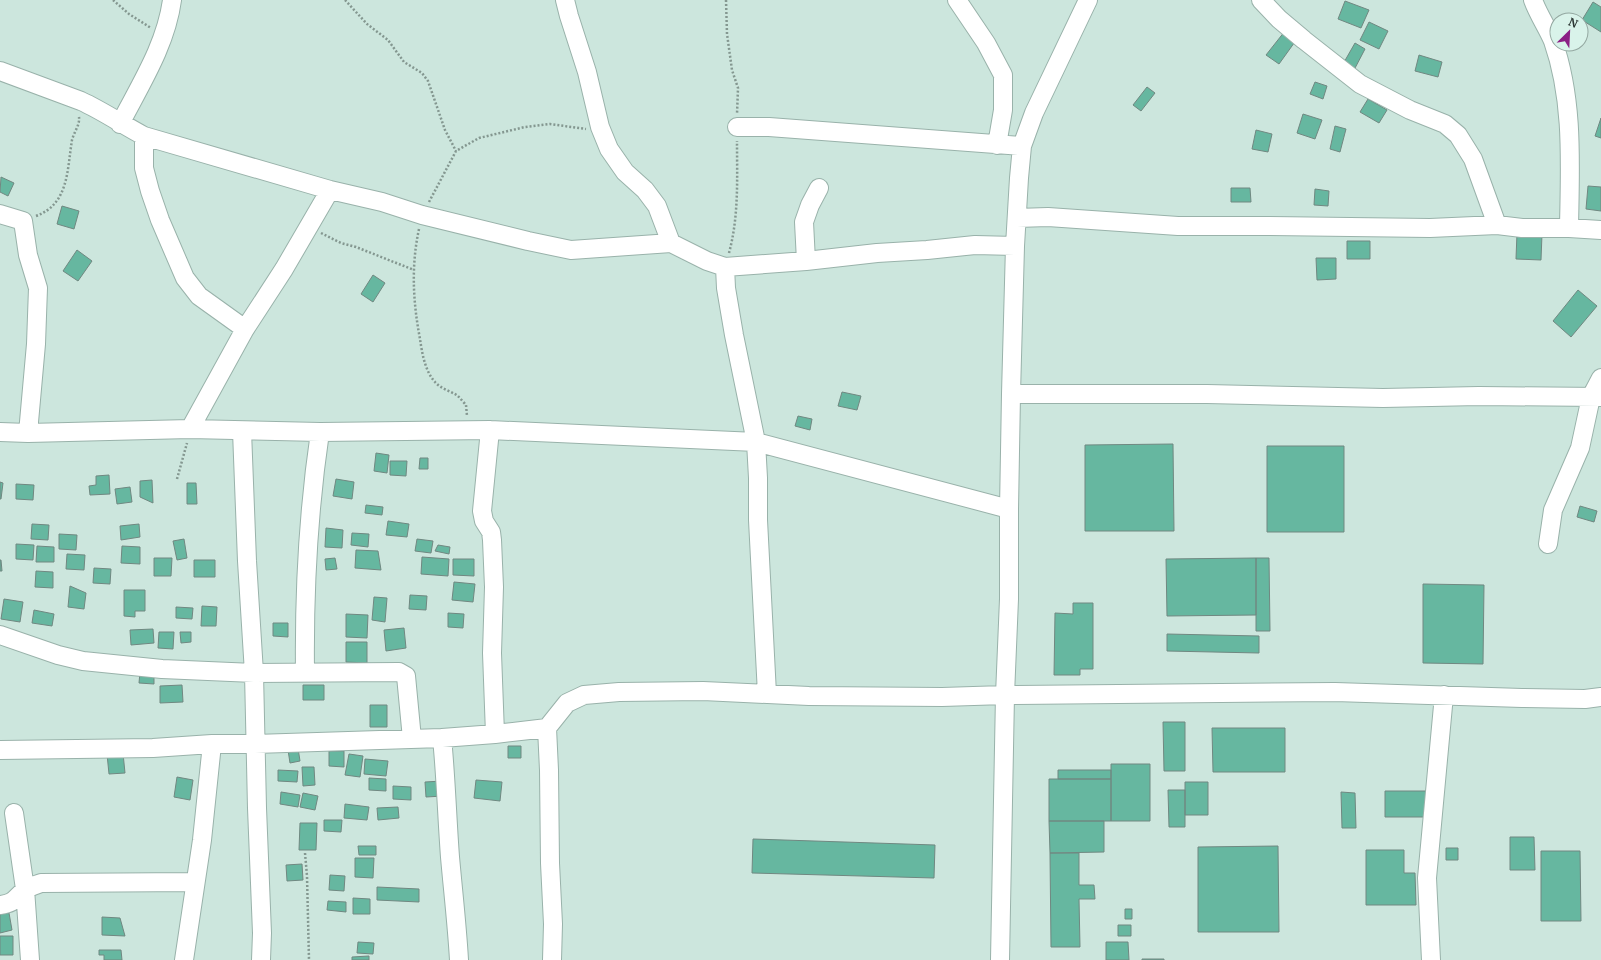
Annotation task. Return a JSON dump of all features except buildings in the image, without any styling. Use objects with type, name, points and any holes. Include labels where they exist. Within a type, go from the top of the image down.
[{"type":"street","points":[[120,124],[161,42],[170,15],[172,0]]},
{"type":"street","points":[[565,0],[587,72],[600,127],[609,149],[626,172],[645,190],[657,206],[671,243]]},
{"type":"street","points":[[957,0],[986,42],[1003,75],[1003,110],[997,145]]},
{"type":"street","points":[[1000,960],[1005,695],[1009,599],[1011,394],[1018,178],[1022,146],[1034,113],[1088,0]]},
{"type":"street","points":[[1261,0],[1294,32],[1360,84],[1410,110],[1445,124],[1458,135],[1473,160],[1497,225]]},
{"type":"street","points":[[1533,0],[1552,41],[1564,84],[1570,130],[1570,228]]},
{"type":"street","points":[[0,71],[81,101],[144,136],[330,190],[382,202],[422,215],[514,238],[571,250],[671,243],[707,261],[725,267],[975,245],[1015,246]]},
{"type":"street","points":[[737,127],[770,127],[1022,146]]},
{"type":"street","points":[[144,136],[144,168],[150,191],[160,220],[185,278],[199,296],[244,329]]},
{"type":"street","points":[[806,261],[804,222],[810,205],[819,188]]},
{"type":"street","points":[[190,429],[244,329],[330,190]]},
{"type":"street","points":[[0,214],[22,222],[28,255],[38,288],[36,344],[28,433]]},
{"type":"street","points":[[1017,218],[1048,217],[1178,226],[1430,228],[1497,225],[1522,228],[1570,228],[1601,230]]},
{"type":"street","points":[[725,267],[726,288],[734,335],[756,442],[758,520],[767,694]]},
{"type":"street","points":[[1548,544],[1553,510],[1580,448],[1601,378]]},
{"type":"street","points":[[1011,394],[1199,394],[1383,398],[1479,396],[1596,397]]},
{"type":"street","points":[[0,432],[28,433],[190,429],[320,432],[490,430],[756,442],[1009,509]]},
{"type":"street","points":[[242,430],[247,561],[254,673],[262,932],[261,960]]},
{"type":"street","points":[[490,430],[482,511],[484,521],[491,532],[492,540],[494,587],[492,653],[494,734]]},
{"type":"street","points":[[305,673],[304,616],[308,533],[320,432]]},
{"type":"street","points":[[0,635],[58,655],[83,661],[162,669],[254,673],[399,672],[406,676],[412,739]]},
{"type":"street","points":[[552,960],[553,924],[547,728],[567,703],[584,695],[619,692],[663,691],[823,696],[942,697],[1335,692],[1585,699],[1601,697]]},
{"type":"street","points":[[1431,960],[1427,878],[1444,695]]},
{"type":"street","points":[[0,750],[153,748],[212,744],[442,738],[547,728]]},
{"type":"street","points":[[442,738],[459,960]]},
{"type":"street","points":[[184,960],[202,840],[212,744]]},
{"type":"street","points":[[14,813],[25,890],[30,960]]},
{"type":"street","points":[[0,905],[9,904],[17,899],[25,890],[41,883],[195,882]]},
{"type":"path","points":[[113,0],[129,14],[153,30],[161,42]]},
{"type":"path","points":[[345,0],[367,24],[388,40],[404,62],[422,73],[428,81],[445,130],[456,151]]},
{"type":"path","points":[[22,222],[40,215],[56,204],[61,196],[70,158],[72,138],[79,122],[78,111],[81,101]]},
{"type":"path","points":[[467,430],[466,406],[458,396],[435,382],[426,366],[415,313],[414,252],[422,215],[456,151],[479,138],[525,127],[550,124],[587,129],[600,127]]},
{"type":"path","points":[[309,226],[340,243],[356,247],[414,270]]},
{"type":"path","points":[[177,479],[190,429]]},
{"type":"path","points":[[305,853],[309,960]]}]
